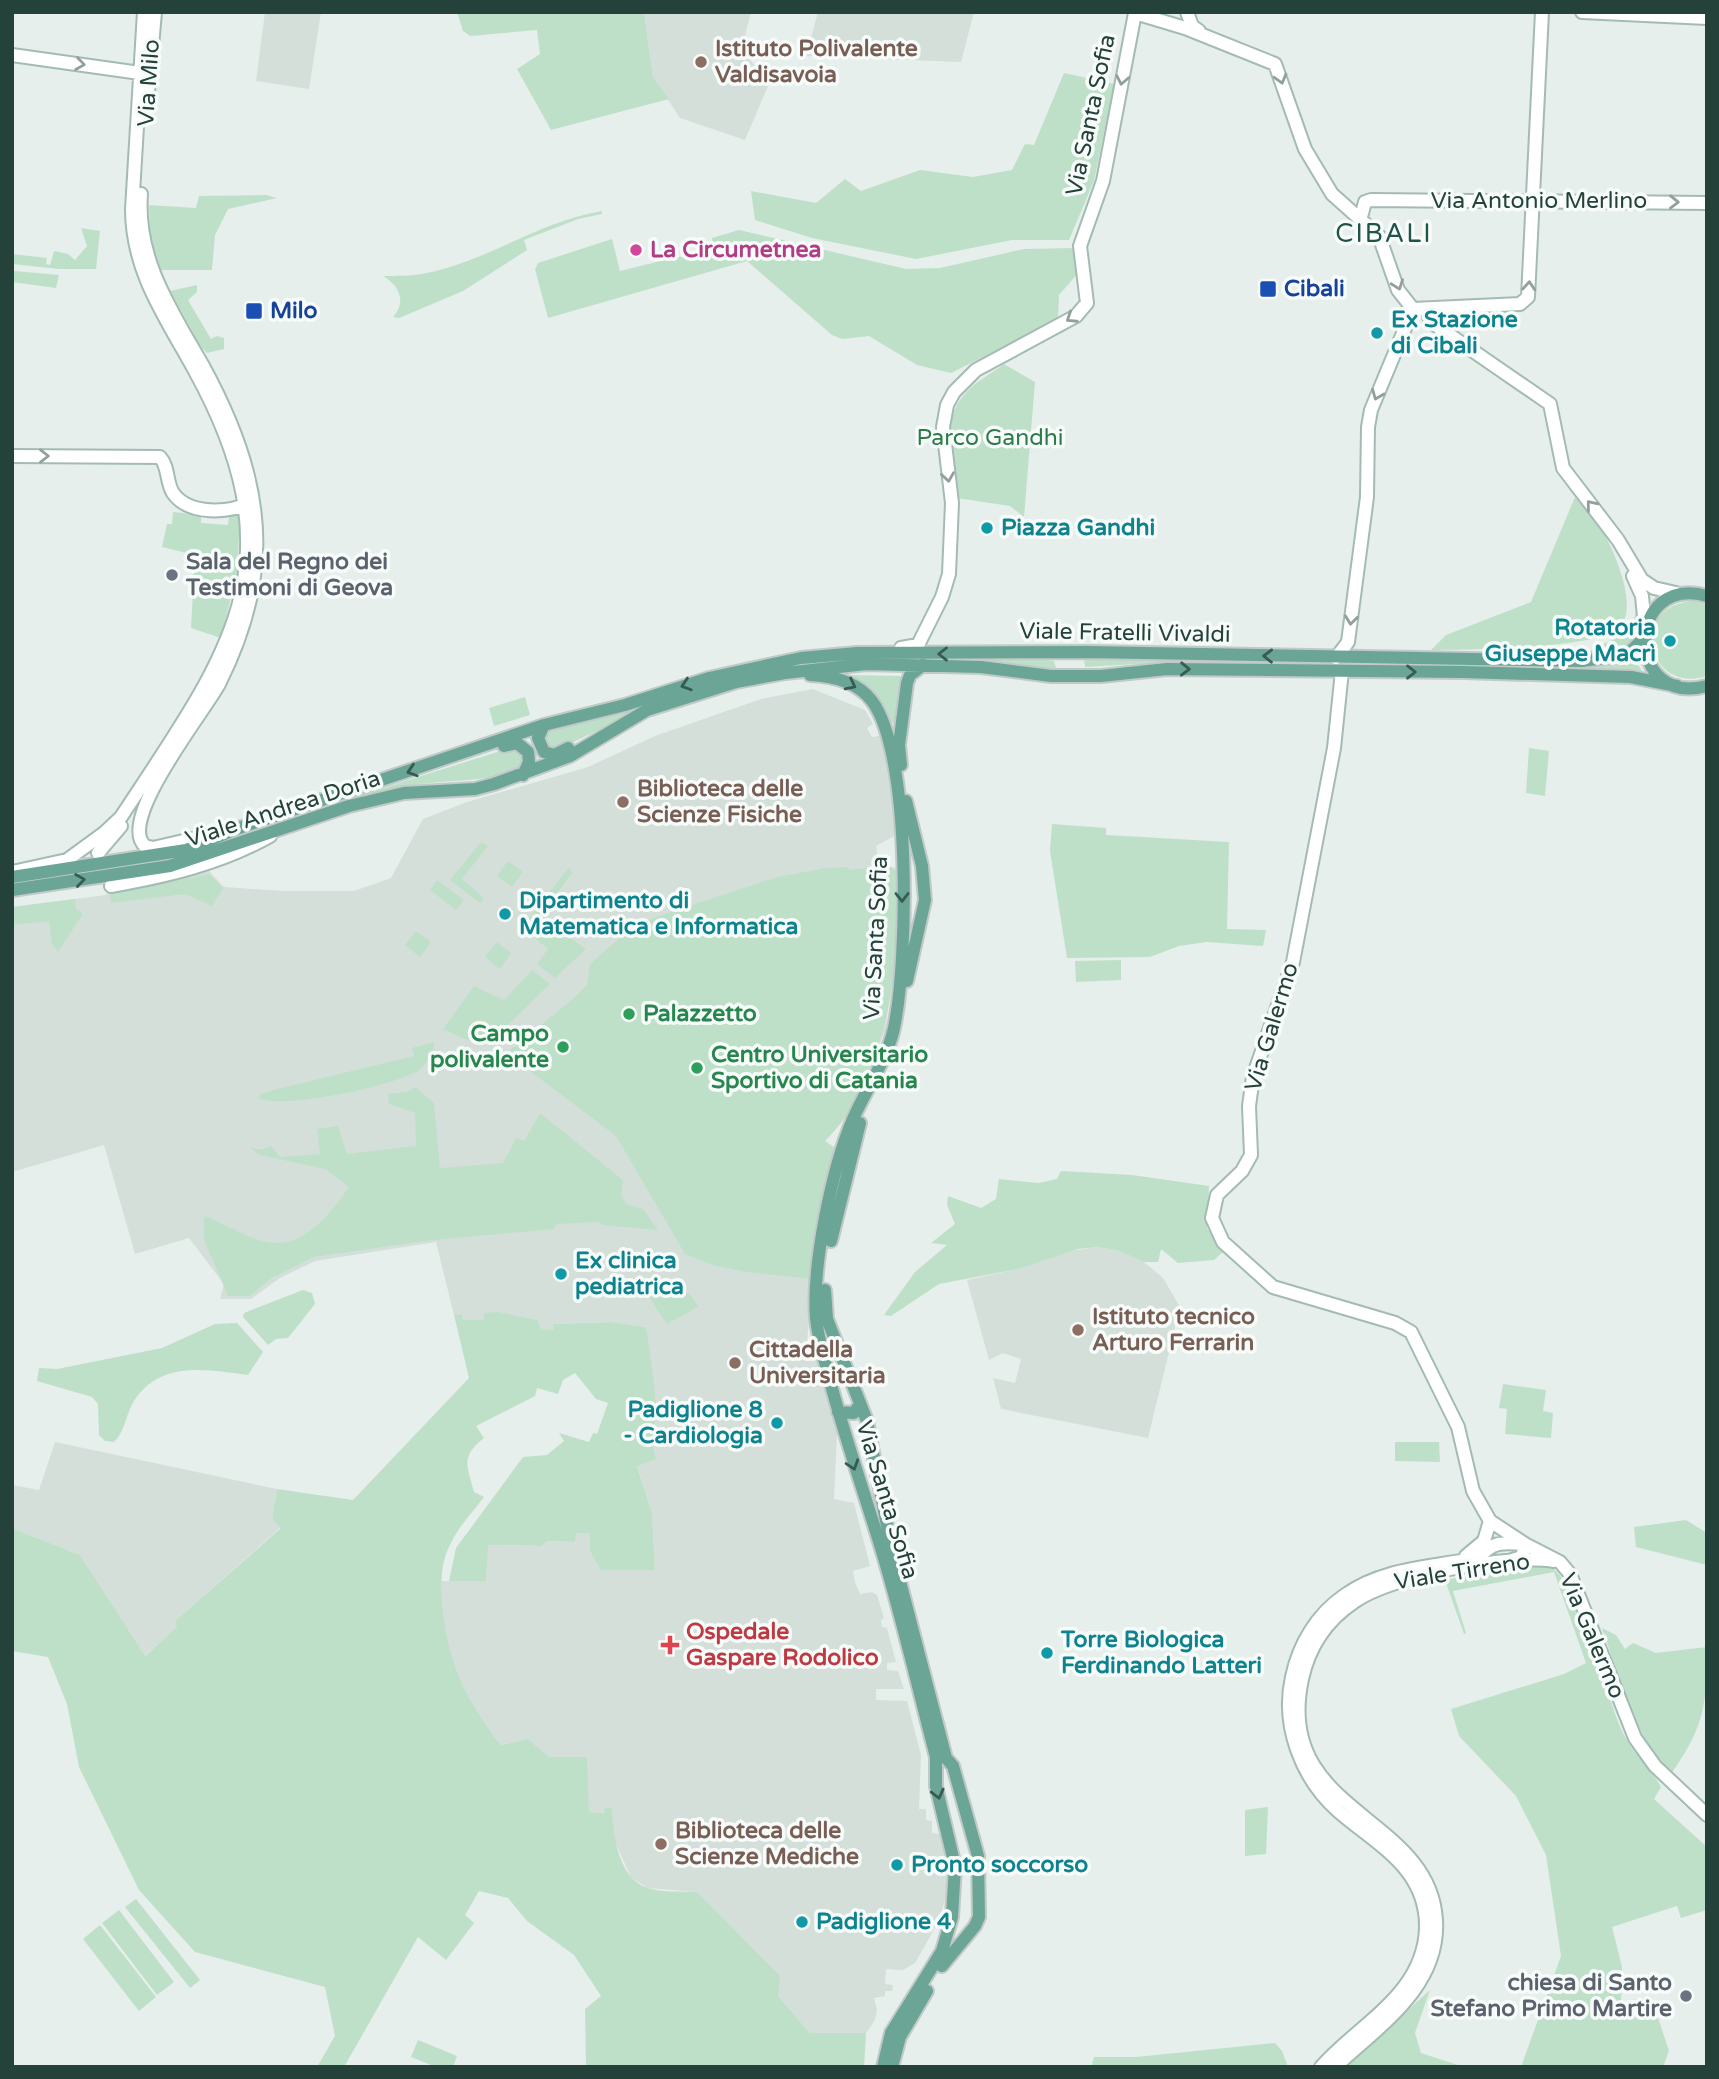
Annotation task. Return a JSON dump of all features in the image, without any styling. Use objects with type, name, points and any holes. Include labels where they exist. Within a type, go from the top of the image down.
[{"type":"main road","name":"Via Milo","points":[[144,12],[145,73],[140,204],[145,247],[159,288],[229,416],[247,504]]},
{"type":"main road","name":"Via Milo","points":[[145,73],[155,12]]},
{"type":"main road","points":[[1171,24],[1186,12],[1192,26],[1205,36]]},
{"type":"main road","points":[[1420,309],[1520,304],[1527,300],[1542,12]]},
{"type":"main road","points":[[1582,12],[1707,18]]},
{"type":"main road","points":[[1135,13],[1185,28],[1275,64],[1305,149],[1332,194],[1361,217],[1384,244],[1398,290],[1431,322],[1550,404],[1563,468],[1647,584],[1680,594],[1706,595]]},
{"type":"main road","name":"Via Santa Sofia","points":[[915,649],[942,597],[949,574],[952,503],[943,440],[944,413],[954,392],[976,370],[1064,323],[1085,308],[1087,298],[1080,246],[1103,181],[1135,13]]},
{"type":"main road","points":[[12,55],[145,73]]},
{"type":"main road","name":"Via Antonio Merlino","points":[[1361,217],[1365,202],[1371,200],[1707,203]]},
{"type":"main road","points":[[1336,658],[1348,642],[1367,497],[1368,427],[1371,410],[1420,309]]},
{"type":"main road","points":[[12,456],[160,457],[173,492],[183,502],[203,510],[247,504]]},
{"type":"main road","points":[[98,853],[139,799],[206,692],[230,638],[242,594],[249,535],[247,504]]},
{"type":"main road","points":[[239,828],[153,848],[141,843],[138,829],[141,808],[218,686],[241,635],[251,598],[258,548],[247,504]]},
{"type":"main road","points":[[1609,528],[1623,562],[1642,596],[1647,659],[1654,671],[1683,687]]},
{"type":"main road","name":"Viale Fratelli Vivaldi","points":[[873,653],[915,649],[990,653],[1087,652],[1583,661],[1627,655],[1644,633],[1658,606],[1680,594]]},
{"type":"main road","points":[[1087,652],[1078,660],[1083,670],[1117,674]]},
{"type":"main road","name":"Viale Andrea Doria","points":[[12,877],[169,854],[544,725],[734,671],[801,658],[873,653]]},
{"type":"main road","points":[[990,653],[1057,658],[1059,669],[1051,676]]},
{"type":"main road","name":"Viale Andrea Doria","points":[[12,890],[170,866],[370,800],[419,790],[475,789],[523,775],[570,756],[647,710],[717,688],[785,673],[846,665],[923,665]]},
{"type":"main road","name":"Via Santa Sofia","points":[[883,2067],[891,2034],[942,1951],[950,1928],[955,1866],[936,1786],[943,1765],[898,1576],[870,1432],[827,1319],[825,1289],[835,1220],[852,1150],[859,1125],[900,1035],[911,953],[922,923],[925,900],[922,866],[908,817],[899,745],[907,683],[910,675],[923,665]]},
{"type":"main road","name":"Viale Fratelli Vivaldi","points":[[923,665],[981,667],[1051,676],[1167,669],[1591,675],[1631,677],[1683,687],[1707,688]]},
{"type":"main road","points":[[12,872],[67,860],[113,826],[216,667]]},
{"type":"main road","name":"Via Galermo","points":[[1342,671],[1334,748],[1293,961],[1253,1077],[1250,1106],[1251,1154],[1242,1171],[1217,1195],[1213,1227],[1223,1242],[1273,1287],[1395,1323],[1410,1332],[1458,1427],[1473,1491],[1490,1521],[1525,1544],[1560,1562],[1576,1585],[1635,1738],[1655,1766],[1707,1815]]},
{"type":"main road","name":"Via Santa Sofia","points":[[785,673],[834,677],[867,695],[885,724],[899,809],[902,938],[895,1019],[886,1051],[846,1137],[826,1217],[816,1321],[845,1439],[881,1548],[943,1765]]},
{"type":"main road","points":[[544,725],[538,738],[539,745],[544,752],[554,755],[614,723],[647,710]]},
{"type":"main road","points":[[477,750],[513,743],[521,745],[529,757],[523,775]]},
{"type":"main road","points":[[111,886],[193,869],[249,848],[273,834]]},
{"type":"main road","points":[[838,1412],[854,1413],[860,1404]]},
{"type":"main road","points":[[845,1439],[852,1429],[858,1427],[870,1432]]},
{"type":"main road","points":[[1456,1560],[1484,1541],[1490,1521]]},
{"type":"main road","name":"Viale Tirreno","points":[[1321,2067],[1395,1998],[1407,1983],[1421,1954],[1425,1916],[1418,1888],[1400,1860],[1330,1804],[1297,1752],[1289,1718],[1293,1671],[1301,1649],[1317,1621],[1350,1592],[1390,1573],[1477,1557],[1500,1544],[1525,1544]]},
{"type":"main road","points":[[1509,1561],[1522,1557],[1525,1544]]},
{"type":"main road","name":"Viale Tirreno","points":[[1335,2067],[1407,2001],[1419,1984],[1433,1948],[1436,1916],[1428,1887],[1412,1859],[1339,1798],[1315,1766],[1306,1747],[1299,1711],[1307,1662],[1331,1621],[1368,1593],[1404,1579],[1509,1561],[1541,1559],[1560,1562]]},
{"type":"main road","name":"Via Santa Sofia","points":[[892,2067],[904,2029],[949,1955],[979,1917],[981,1884],[970,1819],[954,1766],[943,1765]]},
{"type":"main road","points":[[950,1928],[955,1936],[964,1938]]},
{"type":"shaded area","points":[[265,12],[321,12],[309,89],[256,81]]},
{"type":"shaded area","name":"Istituto Polivalente Valdisavoia","points":[[644,12],[751,12],[742,47],[768,86],[745,140],[680,118],[653,77]]},
{"type":"shaded area","points":[[818,12],[974,12],[961,62],[806,56]]},
{"type":"shaded area","name":"Cittadella Universitaria","points":[[813,689],[865,710],[873,724],[867,728],[872,737],[880,736],[883,740],[896,835],[876,846],[879,866],[895,868],[896,952],[885,1031],[849,1114],[825,1141],[836,1148],[813,1279],[807,1342],[812,1343],[818,1356],[837,1434],[834,1499],[854,1503],[870,1566],[853,1571],[855,1582],[860,1594],[872,1592],[877,1595],[884,1618],[881,1620],[882,1627],[887,1628],[896,1662],[887,1663],[887,1670],[898,1671],[904,1689],[876,1689],[876,1700],[907,1701],[921,1755],[919,1809],[926,1809],[926,1820],[932,1821],[932,1833],[940,1834],[947,1869],[946,1895],[939,1921],[915,1963],[903,1970],[886,1969],[885,1984],[893,1985],[892,1991],[885,1991],[885,1996],[874,1998],[877,2010],[875,2020],[866,2033],[810,2033],[778,1996],[778,1982],[697,1892],[647,1888],[631,1877],[613,1838],[612,1809],[604,1813],[589,1812],[548,1757],[528,1739],[501,1745],[475,1710],[452,1664],[444,1625],[441,1581],[486,1581],[487,1545],[542,1546],[547,1541],[575,1542],[575,1533],[590,1533],[655,1570],[652,1512],[637,1465],[653,1450],[646,1327],[611,1322],[554,1324],[554,1330],[541,1330],[484,1320],[463,1320],[462,1314],[454,1315],[436,1242],[315,1261],[280,1278],[251,1299],[220,1299],[224,1284],[189,1238],[135,1254],[104,1145],[12,1172],[12,907],[106,895],[108,892],[171,880],[207,869],[224,887],[284,891],[354,891],[391,878],[423,819],[467,802],[588,767],[655,736],[761,699]]},
{"type":"shaded area","name":"Istituto tecnico Arturo Ferrarin","points":[[1098,1247],[1119,1251],[1144,1262],[1163,1278],[1180,1307],[1148,1438],[1001,1409],[993,1378],[1015,1383],[1021,1359],[1003,1353],[989,1360],[967,1280],[1018,1269],[1056,1253]]},
{"type":"shaded area","points":[[55,1442],[277,1489],[272,1519],[281,1527],[175,1621],[178,1627],[144,1656],[80,1555],[12,1528],[12,1485],[39,1490]]},
{"type":"green space","points":[[457,12],[644,12],[653,77],[669,99],[551,130],[517,69],[540,54],[537,30],[470,36],[463,31]]},
{"type":"green space","points":[[1064,73],[1114,84],[1094,181],[1069,240],[1012,240],[916,259],[812,238],[755,220],[751,191],[816,203],[845,179],[861,191],[920,170],[973,177],[1012,170],[1025,144],[1034,145]]},
{"type":"green space","points":[[266,195],[277,198],[228,209],[215,235],[212,270],[159,270],[150,237],[149,205],[196,208],[199,196]]},
{"type":"green space","points":[[602,211],[602,214],[578,219],[524,240],[527,250],[463,291],[399,318],[393,317],[400,306],[399,294],[393,284],[383,276],[416,275],[449,267],[557,223]]},
{"type":"green space","points":[[81,228],[100,231],[96,269],[59,269],[12,264],[12,254],[47,258],[46,264],[50,265],[54,251],[68,254],[75,260],[87,246]]},
{"type":"green space","points":[[739,230],[906,269],[940,268],[1024,249],[1075,248],[1079,272],[1059,295],[1058,320],[951,373],[917,365],[869,336],[842,339],[832,335],[747,261],[548,318],[535,269],[538,263],[612,239],[620,271],[677,257],[714,255],[712,238]]},
{"type":"green space","points":[[12,271],[59,275],[56,288],[12,282]]},
{"type":"green space","points":[[197,285],[197,292],[188,300],[211,339],[217,336],[224,338],[224,349],[207,353],[201,347],[170,291]]},
{"type":"green space","name":"Parco Gandhi","points":[[1004,364],[1035,382],[1024,517],[1010,506],[957,498],[951,458],[950,431],[957,406],[973,386]]},
{"type":"green space","points":[[1575,497],[1602,530],[1619,568],[1627,607],[1620,627],[1608,634],[1587,640],[1560,644],[1500,649],[1431,650],[1446,635],[1531,602]]},
{"type":"green space","points":[[173,512],[201,515],[201,523],[228,525],[229,516],[240,515],[237,573],[221,638],[191,628],[195,555],[162,547],[167,524],[172,524]]},
{"type":"green space","points":[[1692,601],[1707,604],[1707,676],[1687,678],[1670,673],[1659,662],[1653,648],[1653,632],[1659,618],[1672,607]]},
{"type":"green space","points":[[1637,606],[1642,610],[1635,626],[1633,643],[1624,651],[1584,655],[1624,633],[1634,618]]},
{"type":"green space","points":[[1092,656],[1173,662],[1085,667],[1084,658]]},
{"type":"green space","points":[[876,658],[1047,660],[1054,661],[1056,667],[1054,670],[840,662],[646,707],[557,750],[547,748],[543,735],[548,729],[801,663]]},
{"type":"green space","points":[[1634,658],[1643,673],[1611,669],[1190,663],[1579,666]]},
{"type":"green space","points":[[847,675],[905,676],[895,727],[868,689]]},
{"type":"green space","points":[[525,697],[530,715],[494,726],[489,708]]},
{"type":"green space","points":[[513,747],[525,756],[522,767],[510,772],[485,778],[412,785],[351,798]]},
{"type":"green space","points":[[1529,748],[1549,751],[1545,796],[1526,793]]},
{"type":"green space","points":[[1052,824],[1106,828],[1106,835],[1229,842],[1227,929],[1266,930],[1263,946],[1207,942],[1179,946],[1150,957],[1067,958],[1050,851]]},
{"type":"green space","points":[[481,842],[488,846],[462,879],[484,898],[480,903],[450,880]]},
{"type":"green space","points":[[508,861],[523,872],[512,887],[497,876]]},
{"type":"green space","name":"Centro Universitario Sportivo di Catania","points":[[888,865],[897,871],[895,954],[889,1005],[874,1056],[859,1091],[842,1121],[825,1141],[837,1150],[813,1279],[746,1272],[713,1265],[685,1254],[616,1136],[506,1053],[587,985],[590,964],[631,928],[653,918],[777,877],[826,868],[847,867],[851,870]]},
{"type":"green space","points":[[569,867],[572,873],[540,917],[586,949],[555,978],[537,964],[548,949],[522,927]]},
{"type":"green space","points":[[209,874],[223,888],[212,906],[185,894],[111,903],[110,894]]},
{"type":"green space","points":[[437,880],[464,900],[456,910],[430,890]]},
{"type":"green space","points":[[75,899],[76,909],[83,914],[58,952],[52,944],[49,921],[12,925],[12,907]]},
{"type":"green space","points":[[416,931],[431,942],[420,957],[405,945]]},
{"type":"green space","points":[[497,942],[511,953],[500,969],[485,957]]},
{"type":"green space","points":[[1121,960],[1121,980],[1076,982],[1075,961]]},
{"type":"green space","points":[[532,970],[550,984],[507,1026],[485,1042],[474,1043],[443,1029],[474,986],[504,1000]]},
{"type":"green space","points":[[434,1042],[432,1054],[419,1070],[387,1083],[314,1099],[271,1101],[258,1098],[261,1094],[273,1090],[414,1056],[412,1048]]},
{"type":"green space","points":[[415,1087],[434,1103],[440,1168],[503,1163],[516,1138],[524,1141],[540,1113],[623,1180],[621,1193],[626,1204],[643,1209],[658,1230],[602,1225],[599,1222],[557,1224],[554,1229],[424,1241],[314,1257],[272,1278],[250,1296],[228,1296],[204,1240],[204,1216],[258,1240],[279,1243],[304,1235],[315,1227],[334,1208],[349,1187],[325,1169],[260,1155],[249,1147],[261,1150],[271,1146],[280,1157],[320,1154],[317,1129],[338,1126],[347,1154],[416,1146],[415,1113],[389,1104],[388,1094],[407,1092]]},
{"type":"green space","points":[[1061,1171],[1132,1175],[1209,1186],[1207,1228],[1224,1251],[1214,1260],[1178,1263],[1161,1249],[1158,1262],[1144,1262],[1119,1251],[1098,1247],[1078,1249],[1018,1269],[939,1284],[891,1316],[884,1315],[915,1272],[947,1245],[931,1243],[955,1224],[947,1205],[948,1196],[981,1208],[996,1199],[999,1179],[1039,1183],[1057,1179]]},
{"type":"green space","points":[[644,1278],[690,1294],[698,1307],[667,1324],[639,1283]]},
{"type":"green space","points":[[303,1290],[312,1293],[315,1304],[288,1338],[276,1339],[268,1345],[243,1317],[244,1313]]},
{"type":"green space","points":[[498,1312],[537,1320],[541,1330],[554,1330],[553,1324],[611,1322],[646,1327],[656,1405],[656,1459],[637,1466],[652,1512],[655,1570],[601,1570],[590,1551],[590,1533],[576,1533],[575,1542],[547,1541],[542,1546],[488,1545],[486,1581],[449,1581],[456,1548],[523,1457],[547,1455],[564,1441],[559,1433],[589,1442],[593,1433],[597,1434],[608,1403],[596,1399],[575,1373],[563,1380],[558,1394],[537,1388],[535,1396],[476,1426],[484,1438],[471,1451],[467,1462],[474,1492],[484,1497],[453,1538],[443,1564],[442,1577],[448,1640],[452,1658],[467,1693],[501,1745],[528,1739],[549,1757],[587,1757],[589,1812],[604,1813],[605,1808],[612,1808],[619,1854],[630,1875],[638,1883],[654,1890],[697,1892],[780,1976],[778,1996],[810,2033],[866,2033],[864,2067],[586,2067],[585,2009],[601,1996],[574,1955],[527,1921],[508,1898],[479,1891],[465,1915],[474,1923],[446,1960],[418,1937],[344,2067],[317,2067],[335,2036],[325,1987],[195,1952],[139,1890],[79,1767],[67,1704],[48,1657],[12,1651],[12,1528],[80,1555],[145,1656],[177,1627],[175,1621],[281,1528],[272,1519],[277,1489],[353,1500],[469,1378],[454,1315],[462,1314],[463,1320],[484,1320],[484,1313]]},
{"type":"green space","points":[[237,1323],[263,1352],[248,1375],[187,1370],[159,1378],[136,1398],[114,1442],[105,1441],[99,1435],[98,1404],[92,1397],[37,1381],[39,1368],[57,1369],[162,1348],[215,1324]]},
{"type":"green space","points":[[1503,1384],[1546,1390],[1543,1411],[1553,1413],[1551,1438],[1505,1434],[1507,1409],[1499,1408]]},
{"type":"green space","points":[[1395,1442],[1439,1442],[1440,1462],[1395,1461]]},
{"type":"green space","points":[[1686,1520],[1707,1533],[1707,1565],[1636,1547],[1634,1527]]},
{"type":"green space","points":[[1530,1564],[1551,1567],[1572,1596],[1624,1735],[1661,1787],[1654,1799],[1707,1847],[1707,1910],[1681,1918],[1677,1906],[1612,1927],[1622,1967],[1621,2003],[1651,1996],[1669,2051],[1663,2067],[1521,2067],[1561,1956],[1546,1855],[1516,1796],[1459,1736],[1451,1709],[1564,1674],[1586,1663],[1554,1572],[1453,1591],[1466,1633],[1464,1634],[1445,1580]]},
{"type":"green space","points":[[1602,1628],[1616,1635],[1625,1649],[1633,1643],[1656,1653],[1707,1647],[1702,1714],[1691,1742],[1671,1774],[1637,1723]]},
{"type":"green space","points":[[1268,1807],[1266,1854],[1245,1856],[1245,1810]]},
{"type":"green space","points":[[136,1899],[200,1980],[190,1988],[125,1907]]},
{"type":"green space","points":[[119,1910],[174,1982],[157,1995],[102,1923]]},
{"type":"green space","points":[[100,1925],[156,1997],[139,2011],[83,1939]]},
{"type":"green space","points":[[1430,1990],[1415,2033],[1421,2053],[1464,2067],[1345,2067]]},
{"type":"green space","points":[[418,2040],[457,2056],[453,2067],[436,2067],[411,2057]]},
{"type":"green space","points":[[1275,2043],[1282,2051],[1288,2067],[1091,2067],[1094,2057],[1136,2057]]},
{"type":"place","name":"Istituto Polivalente Valdisavoia","points":[[701,62]]},
{"type":"place","name":"La Circumetnea","points":[[636,250]]},
{"type":"place","name":"Cibali","points":[[1268,289]]},
{"type":"place","name":"Milo","points":[[254,311]]},
{"type":"place","name":"Ex Stazione di Cibali","points":[[1377,333]]},
{"type":"place","name":"Piazza Gandhi","points":[[987,528]]},
{"type":"place","name":"Sala del Regno dei Testimoni di Geova","points":[[172,575]]},
{"type":"place","name":"Rotatoria Giuseppe Macrì","points":[[1670,641]]},
{"type":"place","name":"Biblioteca delle Scienze Fisiche","points":[[623,802]]},
{"type":"place","name":"Dipartimento di Matematica e Informatica","points":[[505,914]]},
{"type":"place","name":"Palazzetto","points":[[629,1014]]},
{"type":"place","name":"Campo polivalente","points":[[563,1047]]},
{"type":"place","name":"Centro Universitario Sportivo di Catania","points":[[697,1068]]},
{"type":"place","name":"Ex clinica pediatrica","points":[[561,1274]]},
{"type":"place","name":"Istituto tecnico Arturo Ferrarin","points":[[1078,1330]]},
{"type":"place","name":"Cittadella Universitaria","points":[[735,1363]]},
{"type":"place","name":"Padiglione 8 - Cardiologia","points":[[777,1423]]},
{"type":"place","name":"Ospedale Gaspare Rodolico","points":[[670,1645]]},
{"type":"place","name":"Torre Biologica Ferdinando Latteri","points":[[1047,1653]]},
{"type":"place","name":"Biblioteca delle Scienze Mediche","points":[[661,1844]]},
{"type":"place","name":"Pronto soccorso","points":[[897,1865]]},
{"type":"place","name":"Padiglione 4","points":[[802,1922]]},
{"type":"place","name":"chiesa di Santo Stefano Primo Martire","points":[[1686,1996]]},
{"type":"district","name":"CIBALI","points":[[1384,233]]}]
